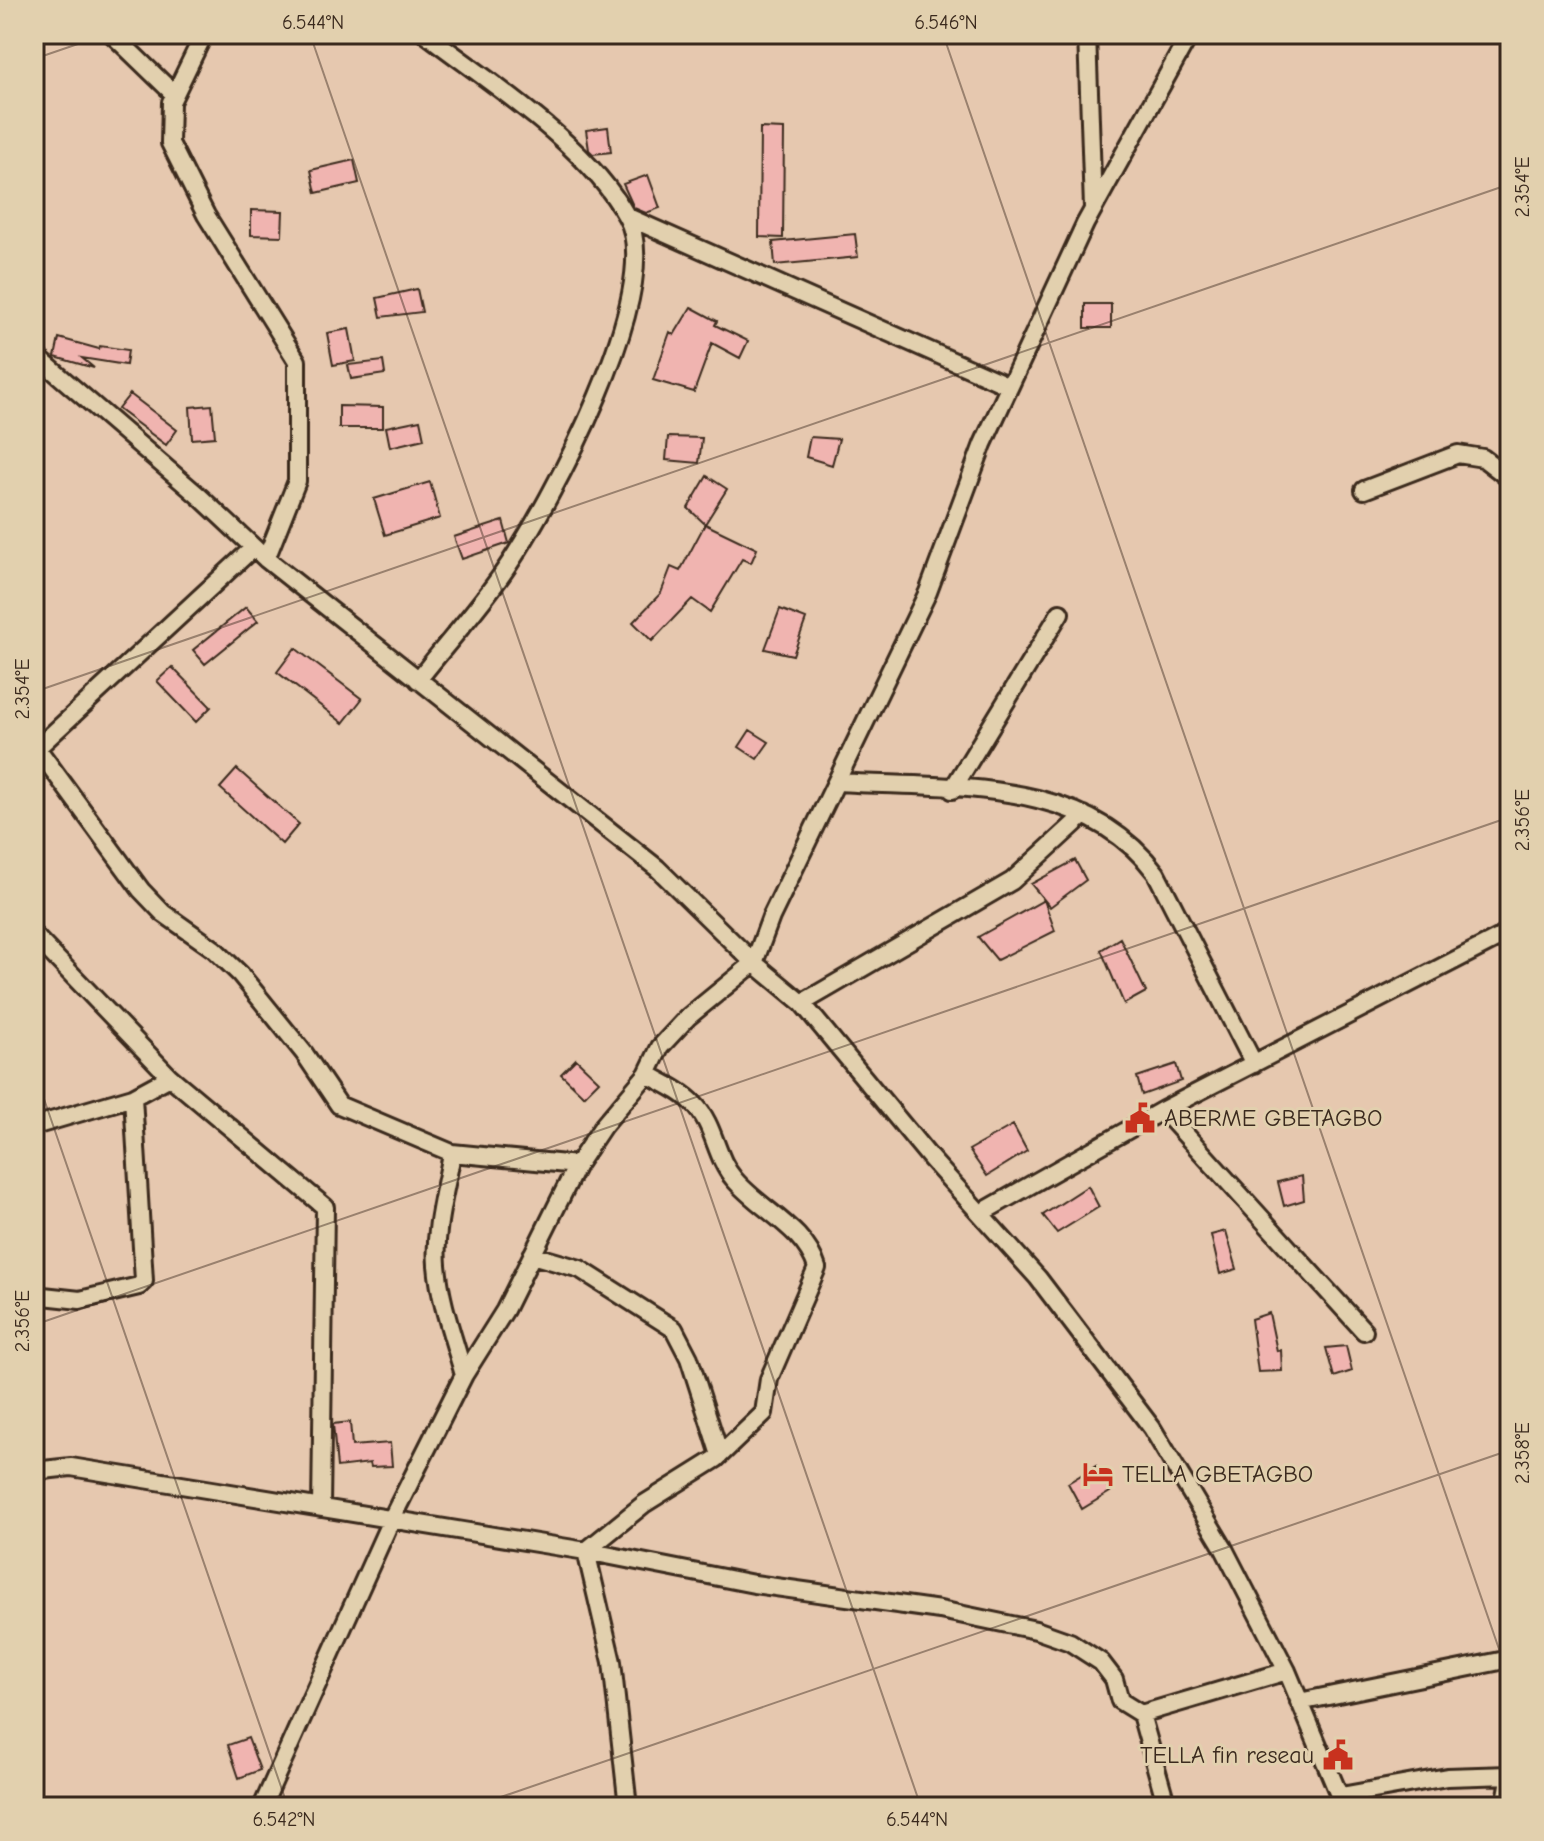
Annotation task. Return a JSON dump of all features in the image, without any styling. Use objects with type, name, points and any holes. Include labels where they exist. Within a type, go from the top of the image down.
[{"type":"street","points":[[112,34],[174,94]]},
{"type":"street","points":[[204,34],[174,94],[168,128],[170,143],[206,215],[297,361],[297,481],[266,559]]},
{"type":"street","points":[[418,680],[505,570],[560,476],[602,389],[631,297],[636,241],[628,217],[577,154],[543,122],[426,34]]},
{"type":"street","points":[[1087,34],[1093,211]]},
{"type":"street","points":[[262,1807],[392,1518],[464,1375],[505,1310],[577,1165],[603,1126],[647,1074],[660,1047],[754,963],[771,917],[928,592],[1009,386],[1093,211],[1190,34]]},
{"type":"street","points":[[628,217],[1009,386]]},
{"type":"street","points":[[34,354],[200,497],[266,559],[657,868],[754,963],[802,1003],[932,1160],[1038,1278],[1152,1428],[1223,1547],[1287,1671],[1343,1801],[1447,1777],[1510,1777],[1505,1807]]},
{"type":"street","points":[[1364,490],[1458,454],[1483,458],[1510,479]]},
{"type":"street","points":[[253,548],[36,749],[141,890],[163,913],[187,928],[240,974],[304,1053],[331,1097],[350,1113],[452,1153],[577,1165]]},
{"type":"street","points":[[952,790],[1060,613]]},
{"type":"street","points":[[837,782],[1022,794],[1066,804],[1140,852],[1156,873],[1254,1064]]},
{"type":"street","points":[[802,1003],[1012,881],[1084,815]]},
{"type":"street","points":[[981,1213],[1163,1110],[1510,932]]},
{"type":"street","points":[[34,935],[170,1077],[325,1207],[321,1508]]},
{"type":"street","points":[[586,1551],[644,1504],[720,1455],[764,1413],[769,1379],[817,1268],[812,1252],[802,1240],[735,1180],[726,1167],[707,1118],[692,1101],[647,1074]]},
{"type":"street","points":[[34,1126],[133,1097],[170,1077]]},
{"type":"street","points":[[34,1295],[80,1300],[139,1286],[144,1281],[133,1097]]},
{"type":"street","points":[[1163,1110],[1364,1331]]},
{"type":"street","points":[[452,1153],[438,1229],[437,1262],[441,1296],[464,1375]]},
{"type":"street","points":[[532,1255],[580,1269],[674,1329],[689,1358],[720,1455]]},
{"type":"street","points":[[34,1471],[71,1467],[586,1551],[754,1584],[940,1610],[1036,1630],[1070,1642],[1101,1662],[1114,1679],[1120,1701],[1141,1714],[1167,1807]]},
{"type":"street","points":[[586,1551],[612,1662],[628,1807]]},
{"type":"street","points":[[1299,1702],[1510,1659]]},
{"type":"street","points":[[1141,1714],[1287,1671]]},
{"type":"building","points":[[608,127],[611,152],[593,154],[589,150],[586,130]]},
{"type":"building","points":[[760,128],[784,129],[783,238],[759,237]]},
{"type":"building","points":[[354,160],[359,183],[316,193],[311,170]]},
{"type":"building","points":[[648,175],[660,208],[646,213],[634,208],[623,184]]},
{"type":"building","points":[[251,210],[283,211],[282,236],[251,235]]},
{"type":"building","points":[[855,234],[858,257],[775,265],[773,242]]},
{"type":"building","points":[[417,289],[422,312],[381,317],[377,298]]},
{"type":"building","points":[[1085,304],[1111,304],[1111,328],[1085,328]]},
{"type":"building","points":[[691,307],[717,321],[715,325],[748,341],[740,358],[712,343],[694,392],[653,380],[670,332],[674,335]]},
{"type":"building","points":[[349,329],[355,361],[333,365],[327,333]]},
{"type":"building","points":[[59,338],[99,349],[100,346],[128,350],[126,365],[82,358],[94,368],[55,357]]},
{"type":"building","points":[[383,361],[385,374],[351,379],[348,365]]},
{"type":"building","points":[[130,394],[177,430],[166,445],[118,409]]},
{"type":"building","points":[[212,405],[215,437],[192,439],[190,407]]},
{"type":"building","points":[[339,406],[383,407],[383,428],[339,428]]},
{"type":"building","points":[[420,420],[424,439],[390,447],[386,427]]},
{"type":"building","points":[[668,437],[702,438],[699,463],[666,460]]},
{"type":"building","points":[[810,437],[839,439],[832,465],[806,457]]},
{"type":"building","points":[[707,476],[727,489],[705,524],[688,508]]},
{"type":"building","points":[[430,482],[440,518],[385,535],[374,499]]},
{"type":"building","points":[[503,521],[509,543],[462,559],[454,537]]},
{"type":"building","points":[[705,524],[757,549],[751,563],[742,559],[710,612],[692,599],[652,641],[633,622],[661,593],[671,567],[680,571]]},
{"type":"building","points":[[246,607],[258,621],[205,664],[193,650]]},
{"type":"building","points":[[780,609],[806,619],[793,655],[765,649]]},
{"type":"building","points":[[295,648],[362,699],[343,723],[277,672]]},
{"type":"building","points":[[172,667],[211,707],[196,722],[157,681]]},
{"type":"building","points":[[750,730],[769,742],[757,759],[739,747]]},
{"type":"building","points":[[237,769],[299,824],[282,844],[220,788]]},
{"type":"building","points":[[1075,860],[1086,880],[1050,907],[1031,884]]},
{"type":"building","points":[[1044,900],[1055,931],[997,960],[978,937]]},
{"type":"building","points":[[1120,938],[1146,992],[1124,1004],[1101,950]]},
{"type":"building","points":[[576,1059],[599,1081],[584,1096],[561,1074]]},
{"type":"building","points":[[1176,1064],[1181,1081],[1142,1095],[1137,1077]]},
{"type":"building","points":[[1013,1125],[1027,1151],[987,1176],[969,1150]]},
{"type":"building","points":[[1302,1176],[1304,1200],[1284,1206],[1278,1182]]},
{"type":"building","points":[[1088,1186],[1099,1207],[1057,1233],[1043,1215]]},
{"type":"building","points":[[1226,1231],[1237,1269],[1220,1274],[1211,1235]]},
{"type":"building","points":[[1269,1313],[1277,1351],[1281,1350],[1282,1371],[1258,1372],[1251,1319]]},
{"type":"building","points":[[1346,1346],[1352,1371],[1334,1377],[1326,1348]]},
{"type":"building","points":[[350,1422],[352,1446],[390,1443],[392,1466],[371,1467],[370,1463],[337,1467],[333,1424]]},
{"type":"building","points":[[1096,1466],[1110,1492],[1082,1509],[1068,1483]]},
{"type":"building","points":[[248,1738],[260,1770],[239,1778],[228,1745]]},
{"type":"place","name":"ABERME GBETAGBO","points":[[1140,1118]]},
{"type":"place","name":"TELLA GBETAGBO","points":[[1098,1474]]},
{"type":"place","name":"TELLA fin reseau","points":[[1338,1755]]}]
